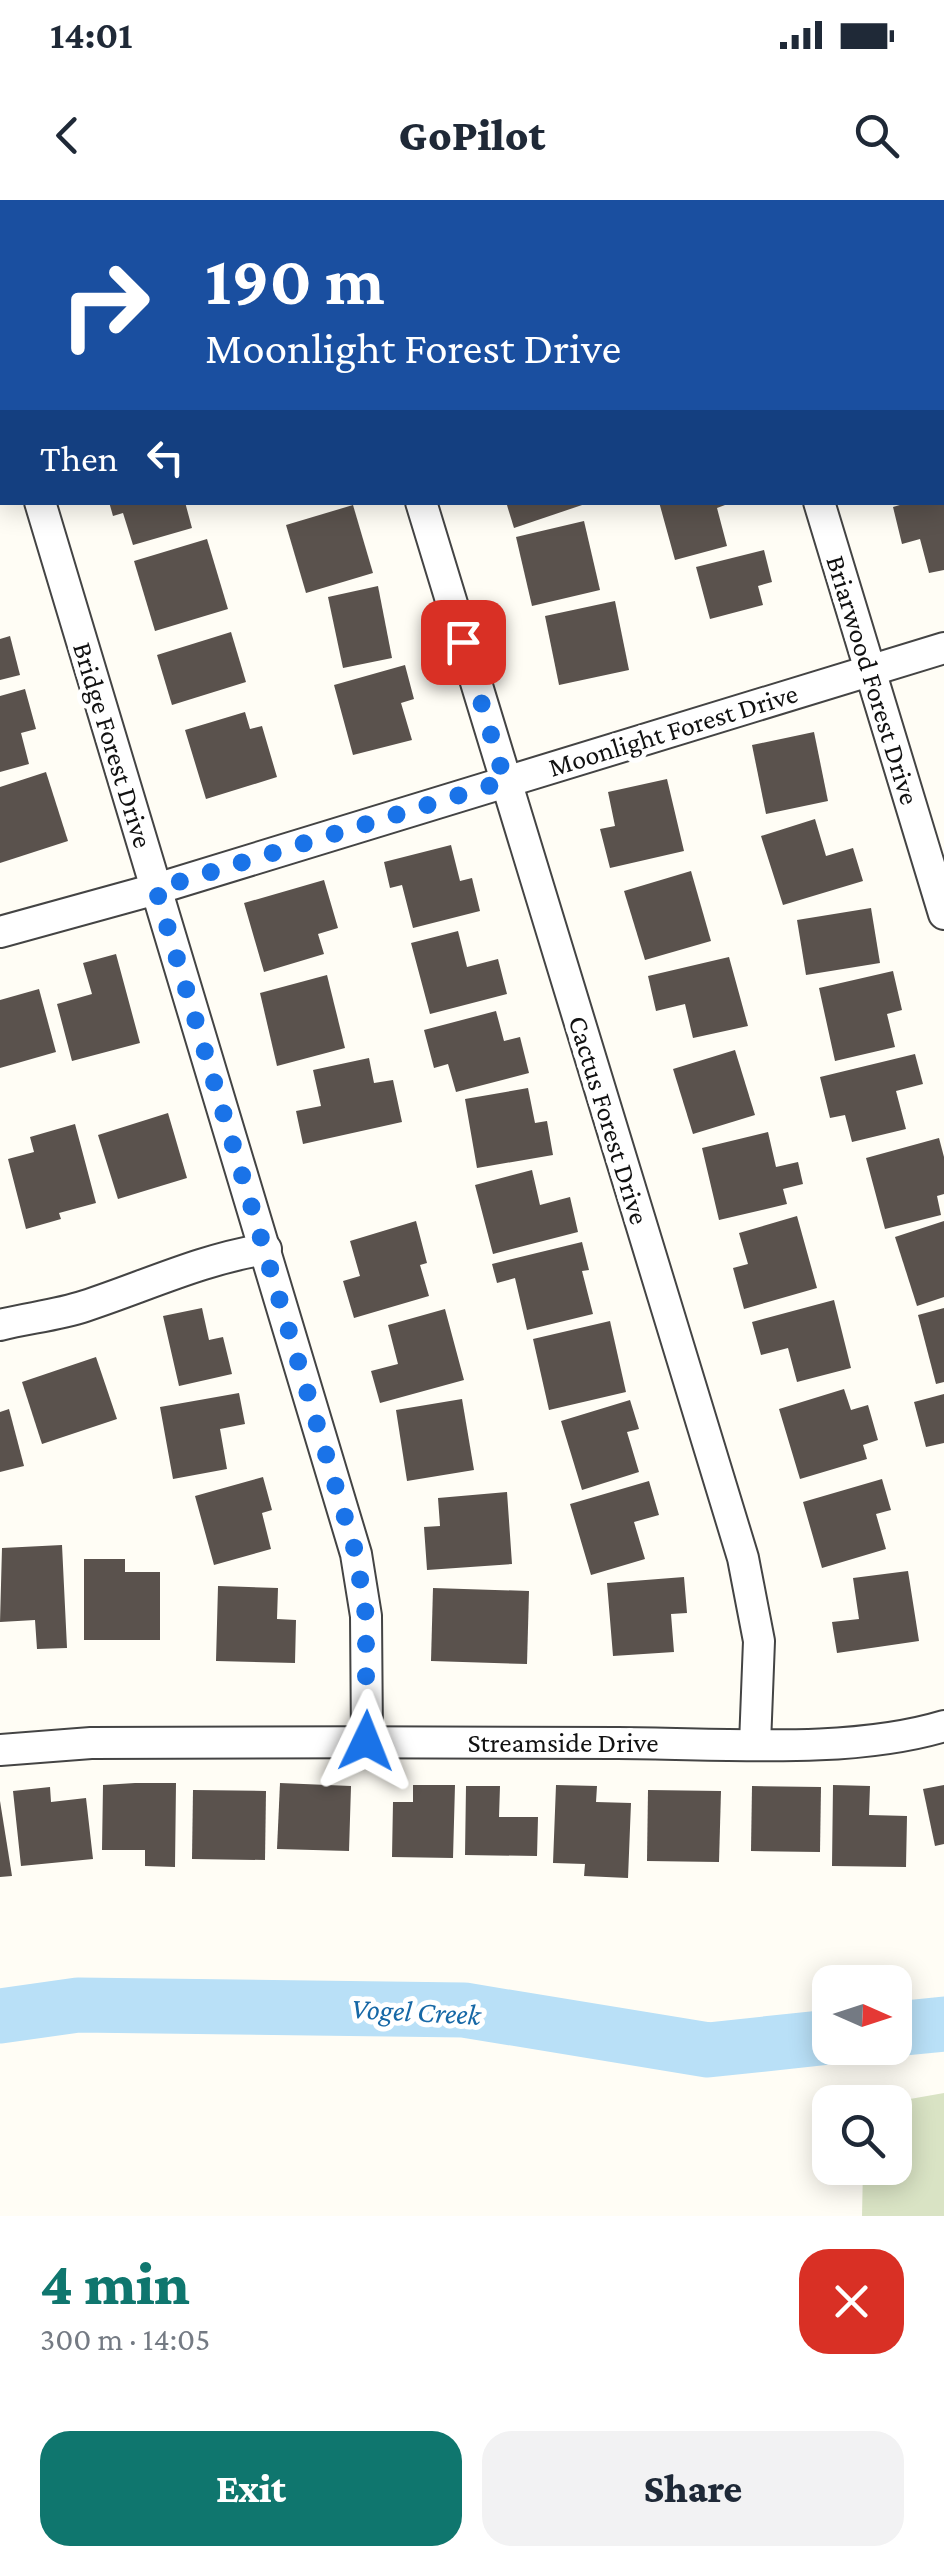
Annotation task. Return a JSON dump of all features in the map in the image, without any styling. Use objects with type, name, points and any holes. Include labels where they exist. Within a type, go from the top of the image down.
[{"type":"street","name":"Bridge Forest Drive","points":[[41,505],[356,1554],[366,1616],[366,1741]]},
{"type":"street","name":"Cactus Forest Drive","points":[[422,505],[743,1558],[759,1640],[755,1744]]},
{"type":"street","name":"Briarwood Forest Drive","points":[[820,505],[944,914]]},
{"type":"street","name":"Moonlight Forest Drive","points":[[0,932],[156,889],[944,648]]},
{"type":"street","points":[[0,1324],[83,1307],[165,1275],[230,1255],[266,1249]]},
{"type":"street","name":"Streamside Drive","points":[[0,1750],[91,1743],[755,1744],[867,1740],[944,1726]]},
{"type":"green space","points":[[944,2093],[944,2216],[862,2216],[863,2185],[912,2185],[912,2099]]},
{"type":"building","points":[[110,505],[186,505],[192,528],[133,545],[123,513],[113,516]]},
{"type":"building","points":[[353,505],[373,573],[306,593],[286,525]]},
{"type":"building","points":[[507,505],[582,505],[514,528]]},
{"type":"building","points":[[660,505],[725,505],[717,508],[727,546],[675,560]]},
{"type":"building","points":[[944,505],[944,570],[929,573],[920,539],[902,544],[893,507]]},
{"type":"building","points":[[584,521],[600,590],[532,606],[516,537]]},
{"type":"building","points":[[207,539],[228,609],[155,631],[134,561]]},
{"type":"building","points":[[764,550],[772,582],[758,586],[763,605],[710,619],[696,567]]},
{"type":"building","points":[[378,586],[392,658],[343,668],[328,597]]},
{"type":"building","points":[[615,601],[629,670],[559,685],[545,616]]},
{"type":"building","points":[[231,632],[246,682],[172,705],[157,655]]},
{"type":"building","points":[[10,636],[20,675],[0,680],[0,639]]},
{"type":"building","points":[[405,665],[414,699],[401,703],[412,740],[353,755],[334,685]]},
{"type":"building","points":[[25,689],[36,729],[21,733],[29,764],[0,772],[0,696]]},
{"type":"building","points":[[245,712],[250,729],[262,726],[277,777],[206,799],[185,730]]},
{"type":"building","points":[[814,732],[828,801],[766,814],[752,745]]},
{"type":"building","points":[[46,772],[68,841],[0,863],[0,787]]},
{"type":"building","points":[[667,779],[684,851],[610,868],[600,829],[615,826],[608,792]]},
{"type":"building","points":[[815,819],[826,856],[853,848],[863,881],[783,905],[761,836]]},
{"type":"building","points":[[451,845],[460,881],[472,878],[480,911],[413,928],[402,885],[390,888],[384,862]]},
{"type":"building","points":[[691,871],[711,941],[645,960],[624,891]]},
{"type":"building","points":[[324,880],[338,928],[318,934],[324,954],[264,972],[244,903]]},
{"type":"building","points":[[871,908],[880,963],[806,975],[797,920]]},
{"type":"building","points":[[458,931],[467,967],[498,959],[507,994],[430,1014],[411,943]]},
{"type":"building","points":[[116,954],[140,1043],[72,1061],[57,1004],[92,994],[83,963]]},
{"type":"building","points":[[729,957],[748,1026],[693,1038],[685,1004],[656,1011],[648,976]]},
{"type":"building","points":[[893,971],[902,1010],[887,1014],[895,1047],[835,1061],[819,988]]},
{"type":"building","points":[[327,975],[345,1048],[277,1066],[260,993]]},
{"type":"building","points":[[39,989],[56,1052],[0,1068],[0,1000]]},
{"type":"building","points":[[496,1011],[504,1041],[520,1037],[529,1073],[456,1092],[448,1064],[434,1068],[424,1030]]},
{"type":"building","points":[[735,1050],[755,1115],[693,1134],[673,1069]]},
{"type":"building","points":[[915,1054],[923,1084],[896,1091],[906,1129],[852,1142],[845,1115],[830,1118],[820,1077]]},
{"type":"building","points":[[369,1058],[374,1083],[393,1080],[402,1122],[303,1144],[296,1111],[321,1106],[313,1070]]},
{"type":"building","points":[[528,1088],[535,1123],[547,1121],[553,1155],[477,1168],[465,1099]]},
{"type":"building","points":[[168,1113],[187,1178],[118,1199],[98,1135]]},
{"type":"building","points":[[75,1124],[96,1203],[59,1213],[61,1219],[26,1229],[8,1159],[34,1152],[30,1137]]},
{"type":"building","points":[[768,1132],[776,1167],[798,1162],[803,1184],[783,1189],[787,1204],[719,1220],[702,1148]]},
{"type":"building","points":[[939,1138],[944,1157],[944,1194],[937,1196],[941,1215],[885,1229],[866,1158]]},
{"type":"building","points":[[532,1170],[540,1205],[570,1197],[578,1232],[493,1254],[475,1185]]},
{"type":"building","points":[[797,1216],[817,1288],[744,1309],[733,1268],[748,1264],[739,1233]]},
{"type":"building","points":[[416,1221],[427,1263],[420,1265],[429,1296],[354,1318],[343,1281],[360,1276],[350,1241]]},
{"type":"building","points":[[944,1221],[944,1297],[917,1306],[895,1237]]},
{"type":"building","points":[[582,1242],[589,1270],[582,1271],[593,1314],[527,1330],[515,1278],[497,1283],[492,1264]]},
{"type":"building","points":[[834,1300],[851,1368],[797,1382],[788,1348],[761,1355],[752,1322]]},
{"type":"building","points":[[202,1308],[209,1340],[223,1337],[232,1374],[179,1386],[163,1316]]},
{"type":"building","points":[[944,1308],[944,1382],[936,1384],[918,1315]]},
{"type":"building","points":[[445,1309],[464,1380],[380,1403],[371,1371],[398,1364],[388,1325]]},
{"type":"building","points":[[610,1321],[626,1392],[549,1410],[533,1339]]},
{"type":"building","points":[[96,1357],[117,1419],[42,1444],[22,1382]]},
{"type":"building","points":[[844,1389],[851,1410],[868,1405],[878,1440],[863,1445],[867,1459],[800,1479],[779,1409]]},
{"type":"building","points":[[239,1393],[245,1424],[220,1429],[227,1469],[173,1479],[160,1407]]},
{"type":"building","points":[[944,1394],[944,1443],[926,1447],[914,1402]]},
{"type":"building","points":[[462,1399],[474,1470],[407,1481],[396,1410]]},
{"type":"building","points":[[630,1400],[639,1429],[627,1432],[639,1472],[582,1490],[561,1421]]},
{"type":"building","points":[[9,1409],[24,1466],[0,1472],[0,1412]]},
{"type":"building","points":[[263,1477],[272,1510],[262,1513],[271,1549],[214,1565],[195,1496]]},
{"type":"building","points":[[882,1479],[891,1510],[876,1514],[886,1549],[822,1568],[803,1502]]},
{"type":"building","points":[[649,1481],[659,1515],[634,1522],[645,1559],[591,1575],[570,1504]]},
{"type":"building","points":[[507,1492],[512,1564],[427,1570],[424,1527],[440,1526],[438,1498]]},
{"type":"building","points":[[62,1545],[67,1648],[37,1649],[35,1620],[0,1622],[2,1548]]},
{"type":"building","points":[[84,1559],[125,1559],[125,1572],[160,1572],[160,1640],[84,1640]]},
{"type":"building","points":[[908,1571],[919,1641],[837,1653],[832,1622],[859,1619],[853,1578]]},
{"type":"building","points":[[684,1577],[687,1613],[671,1614],[674,1652],[613,1656],[607,1583]]},
{"type":"building","points":[[218,1586],[278,1588],[277,1619],[296,1620],[295,1663],[216,1661]]},
{"type":"building","points":[[433,1588],[529,1591],[527,1664],[431,1661]]},
{"type":"building","points":[[176,1783],[175,1867],[145,1866],[145,1850],[102,1850],[103,1785]]},
{"type":"building","points":[[280,1783],[351,1786],[349,1851],[277,1849]]},
{"type":"building","points":[[413,1785],[455,1785],[453,1858],[392,1857],[393,1802],[413,1802]]},
{"type":"building","points":[[556,1785],[597,1786],[596,1802],[631,1803],[628,1878],[584,1876],[585,1864],[553,1863]]},
{"type":"building","points":[[833,1785],[870,1786],[869,1815],[907,1816],[906,1867],[832,1866]]},
{"type":"building","points":[[944,1785],[944,1844],[935,1846],[923,1789]]},
{"type":"building","points":[[466,1786],[500,1786],[499,1817],[538,1817],[537,1856],[465,1855]]},
{"type":"building","points":[[752,1786],[821,1787],[820,1852],[751,1851]]},
{"type":"building","points":[[50,1787],[51,1802],[86,1798],[93,1859],[21,1866],[13,1791]]},
{"type":"building","points":[[193,1790],[266,1791],[265,1860],[192,1859]]},
{"type":"building","points":[[648,1790],[721,1791],[719,1862],[647,1861]]},
{"type":"building","points":[[0,1801],[12,1876],[0,1877]]},
{"type":"waterway","name":"Vogel Creek","points":[[0,2016],[78,2005],[464,2010],[708,2050],[812,2039]]},
{"type":"waterway","name":"Vogel Creek","points":[[912,2027],[944,2024]]},
{"type":"route","points":[[366,1741],[366,1616],[356,1554],[156,889],[505,781],[463,642]]}]
